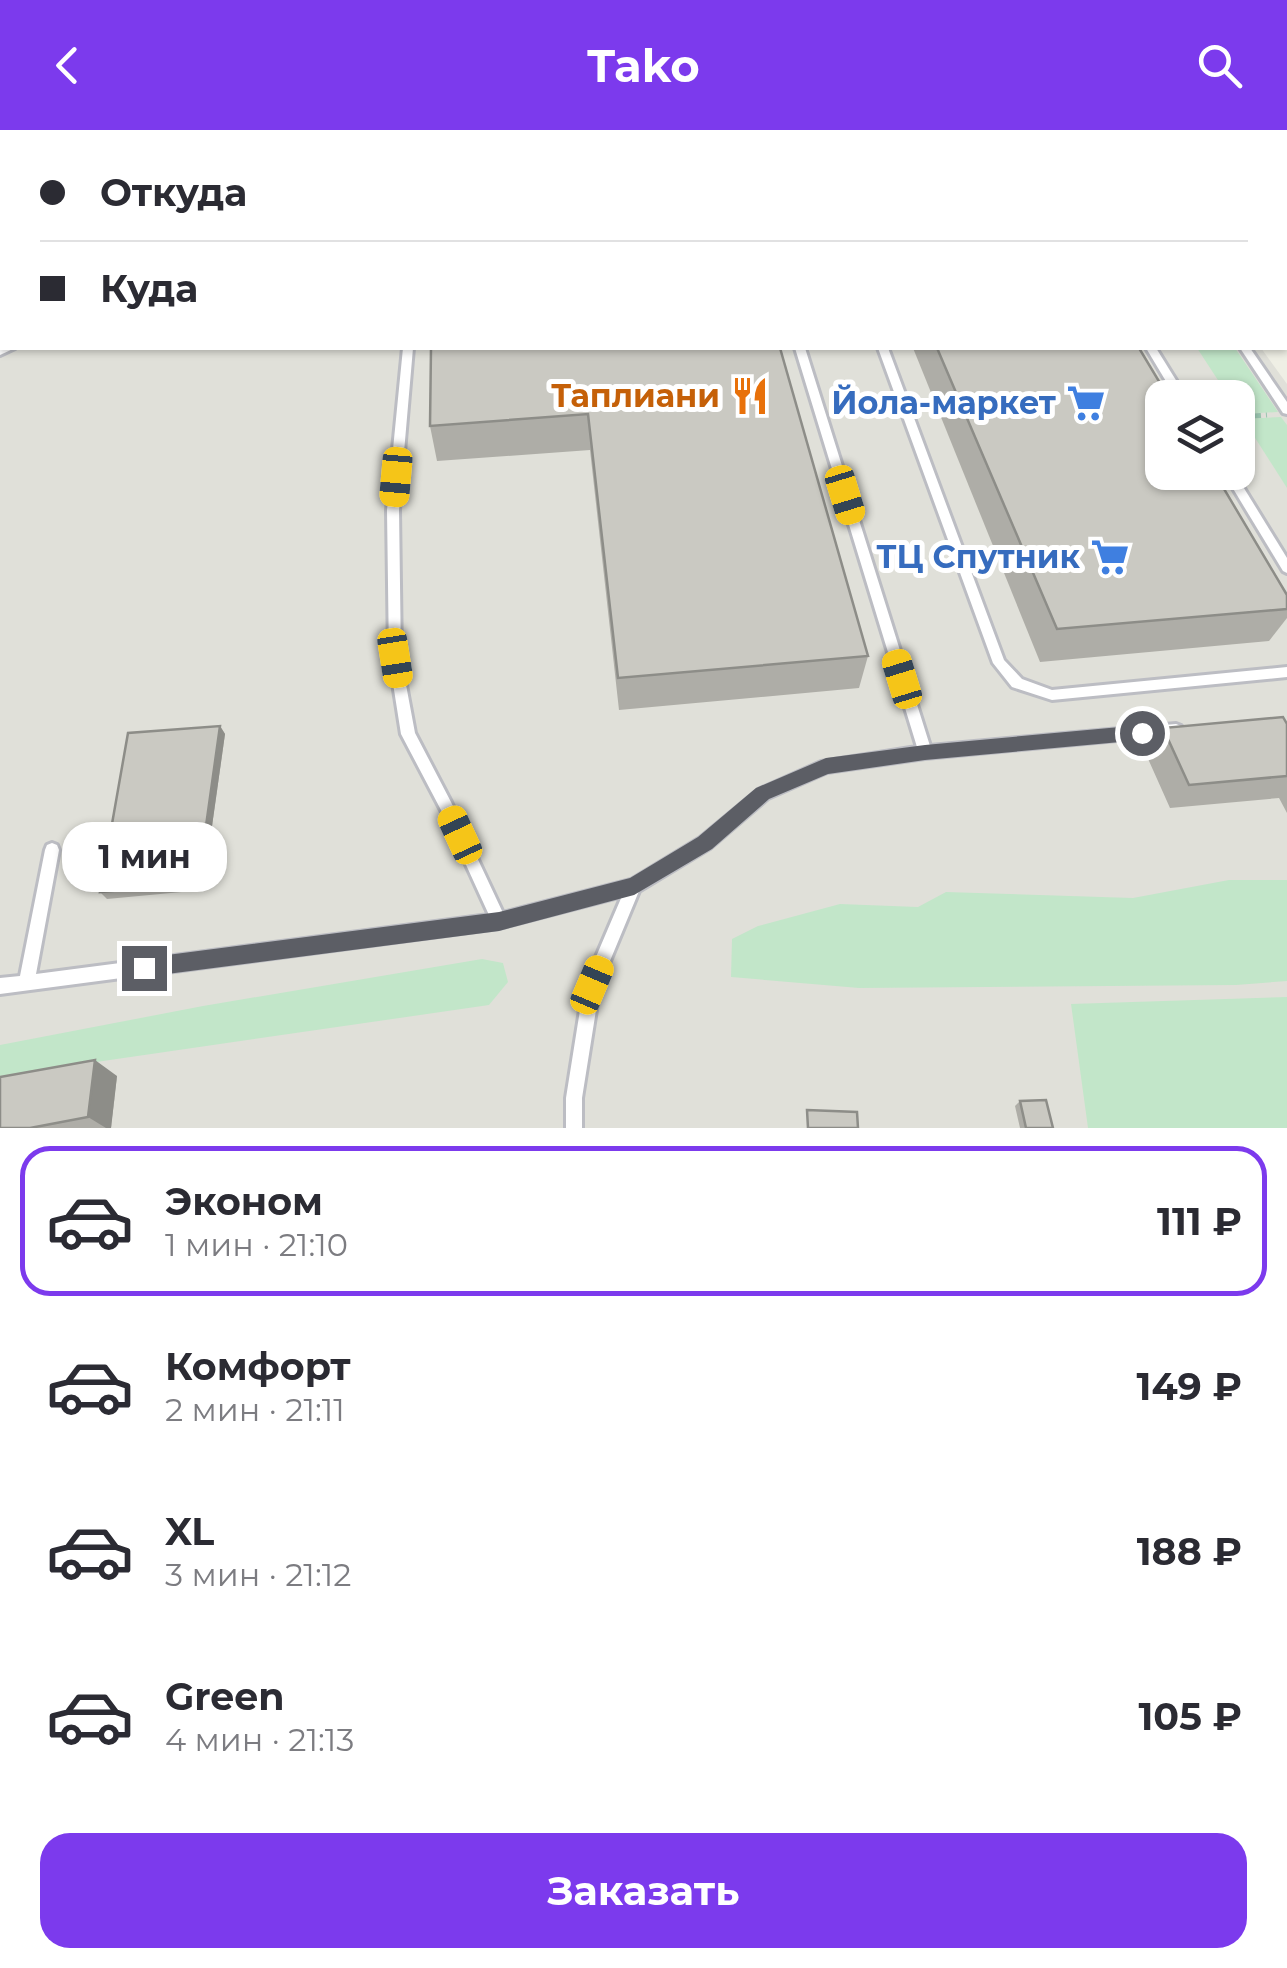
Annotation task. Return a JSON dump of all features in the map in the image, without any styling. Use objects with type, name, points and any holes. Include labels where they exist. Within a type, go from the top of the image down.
[{"type":"lane","points":[[408,350],[393,510],[395,658],[408,734],[499,921]]},
{"type":"lane","points":[[801,350],[925,752]]},
{"type":"lane","points":[[885,350],[998,662],[1017,683],[1052,694],[1287,672]]},
{"type":"lane","points":[[1152,350],[1171,380]]},
{"type":"lane","points":[[1245,350],[1284,412]]},
{"type":"lane","points":[[1239,490],[1287,568]]},
{"type":"lane","points":[[0,986],[499,921],[634,886],[705,843],[762,794],[826,766],[925,752],[1192,728]]},
{"type":"lane","points":[[26,983],[52,850]]},
{"type":"lane","points":[[574,1128],[574,1098],[592,985],[634,886]]},
{"type":"path","points":[[1255,415],[1284,412]]},
{"type":"shaded area","points":[[0,350],[1262,350],[1287,384],[1287,1128],[0,1128]]},
{"type":"green space","points":[[1198,350],[1236,350],[1278,412],[1255,413],[1255,380],[1218,380]]},
{"type":"green space","points":[[1281,417],[1287,425],[1287,488],[1255,438],[1255,418]]},
{"type":"green space","points":[[1229,880],[1287,880],[1287,981],[1236,985],[859,988],[731,977],[732,939],[758,926],[840,904],[918,907],[946,892],[1133,898]]},
{"type":"green space","points":[[482,959],[503,963],[508,982],[489,1005],[0,1076],[0,1045]]},
{"type":"green space","points":[[1287,997],[1287,1128],[1088,1128],[1071,1004]]},
{"type":"building","points":[[431,350],[781,350],[868,656],[618,678],[588,414],[430,426]]},
{"type":"building","name":"ТЦ Спутник","points":[[938,350],[1140,350],[1158,380],[1145,380],[1145,490],[1225,490],[1287,595],[1287,609],[1057,629]]},
{"type":"building","points":[[1283,717],[1287,724],[1287,776],[1189,785],[1163,728]]},
{"type":"building","points":[[220,726],[198,883],[100,892],[128,733]]},
{"type":"building","points":[[95,1060],[88,1117],[30,1128],[0,1128],[0,1077]]},
{"type":"building","points":[[1046,1100],[1053,1128],[1026,1128],[1020,1101]]},
{"type":"building","points":[[807,1110],[857,1112],[858,1128],[808,1128]]},
{"type":"place","name":"Таплиани","points":[[750,396]]},
{"type":"place","name":"Йола-маркет","points":[[1086,403]]},
{"type":"place","name":"ТЦ Спутник","points":[[1110,557]]},
{"type":"route","points":[[144,968],[499,921],[634,886],[705,843],[762,794],[826,766],[925,752],[1142,733]]}]
